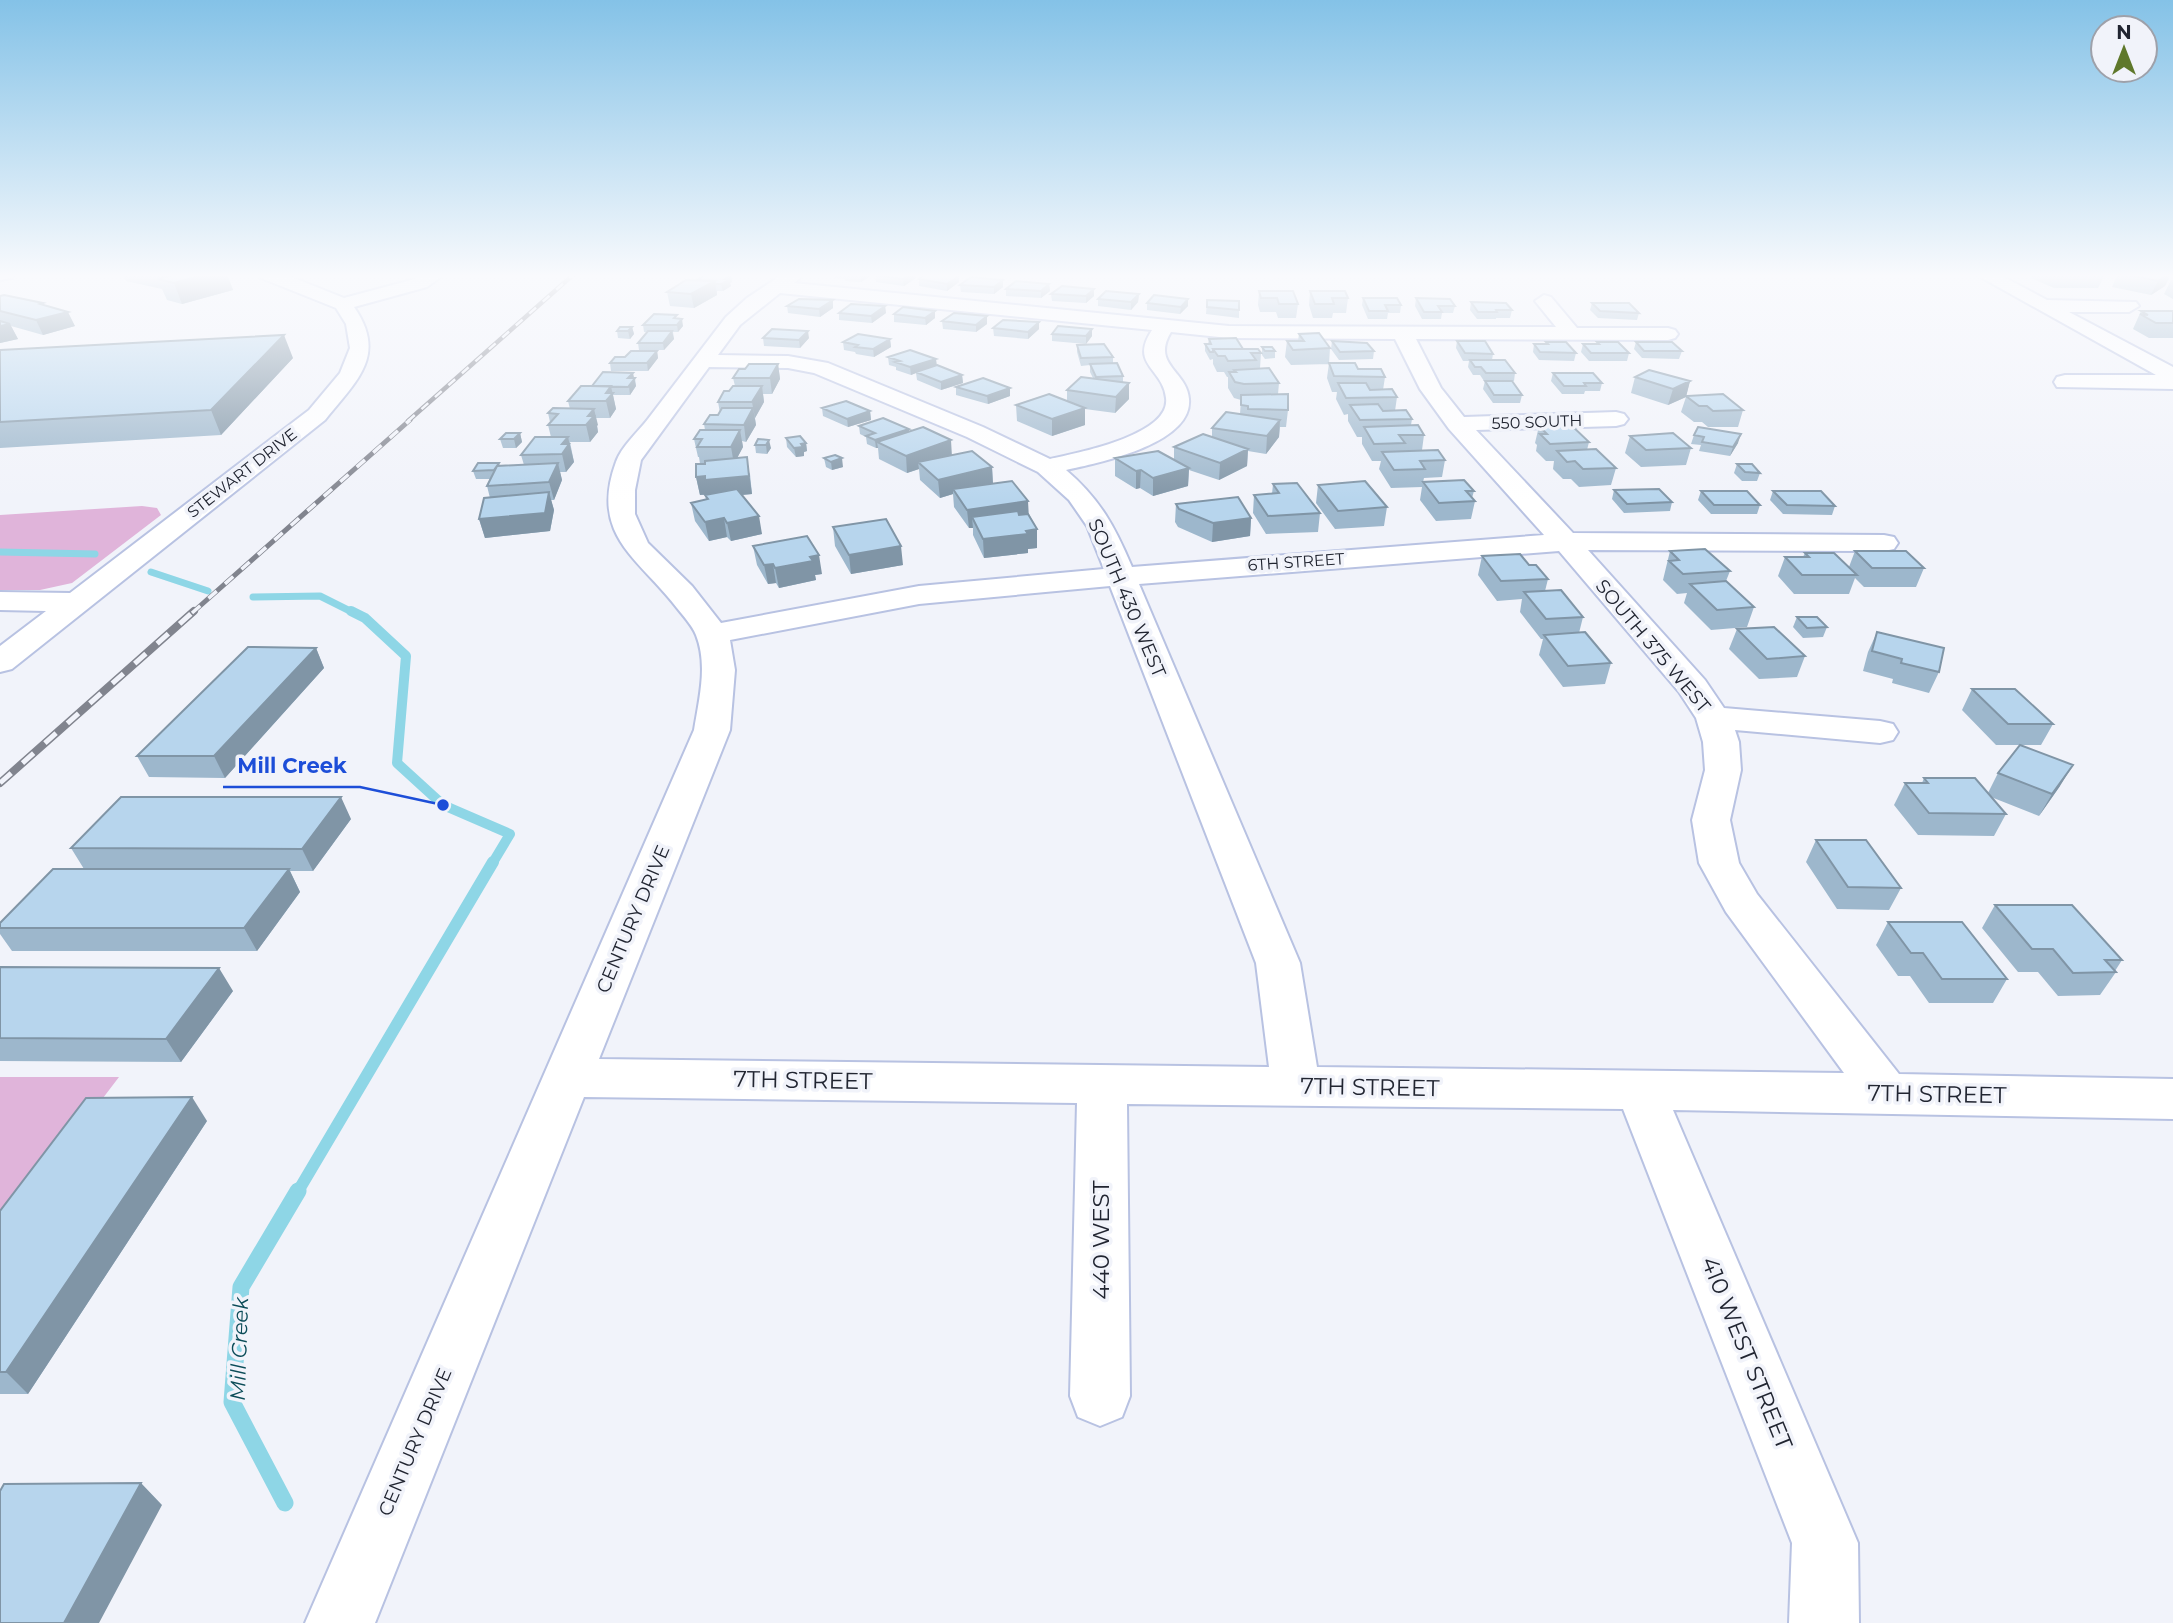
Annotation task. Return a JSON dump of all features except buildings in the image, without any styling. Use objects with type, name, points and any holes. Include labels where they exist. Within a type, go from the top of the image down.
[{"type":"street","name":"STEWART DRIVE","points":[[0,662],[317,415],[350,375],[359,350]]},
{"type":"street","name":"CENTURY DRIVE","points":[[340,1623],[712,730],[719,680],[712,634],[683,593],[643,559],[622,525],[621,487],[629,460],[712,350]]},
{"type":"street","points":[[1047,467],[1111,452],[1142,440],[1164,427],[1176,411],[1178,399],[1152,350]]},
{"type":"street","name":"SOUTH 375 WEST","points":[[1411,350],[1431,388],[1457,424],[1566,542],[1693,687],[1713,718],[1721,742],[1723,770],[1711,820],[1719,863],[1741,902],[1886,1093]]},
{"type":"street","points":[[2124,350],[2173,376]]},
{"type":"street","name":"SOUTH 430 WEST","points":[[704,361],[788,362],[820,368],[975,432],[1047,467],[1078,494],[1101,526],[1278,963],[1296,1086]]},
{"type":"street","points":[[2065,382],[2173,382]]},
{"type":"street","name":"550 SOUTH","points":[[1457,424],[1616,419]]},
{"type":"street","name":"6TH STREET","points":[[712,634],[919,595],[1121,575],[1566,542],[1626,540],[1884,543]]},
{"type":"street","points":[[0,601],[78,602]]},
{"type":"street","points":[[1713,718],[1880,732]]},
{"type":"street","name":"7TH STREET","points":[[567,1077],[2173,1099]]},
{"type":"street","name":"440 WEST","points":[[1100,1396],[1102,1084]]},
{"type":"street","name":"410 WEST STREET","points":[[1640,1090],[1825,1543],[1824,1623]]},
{"type":"shaded area","points":[[142,506],[157,508],[161,515],[72,583],[40,590],[0,590],[0,515]]},
{"type":"shaded area","points":[[0,1077],[119,1077],[0,1233]]},
{"type":"waterway","name":"Mill Creek","points":[[0,552],[95,554]]},
{"type":"waterway","name":"Mill Creek","points":[[151,572],[208,591]]},
{"type":"waterway","name":"Mill Creek","points":[[253,597],[320,596],[354,613]]},
{"type":"waterway","name":"Mill Creek","points":[[351,611],[365,618],[406,656],[397,763],[443,805],[510,834],[492,864]]},
{"type":"waterway","name":"Mill Creek","points":[[297,1193],[493,862]]},
{"type":"waterway","name":"Mill Creek","points":[[285,1503],[232,1402],[241,1287],[298,1191]]},
{"type":"railway","points":[[408,421],[488,350]]},
{"type":"railway","points":[[192,613],[410,420]]},
{"type":"railway","points":[[0,783],[194,611]]},
{"type":"place","name":"Mill Creek","points":[[443,805]]}]
